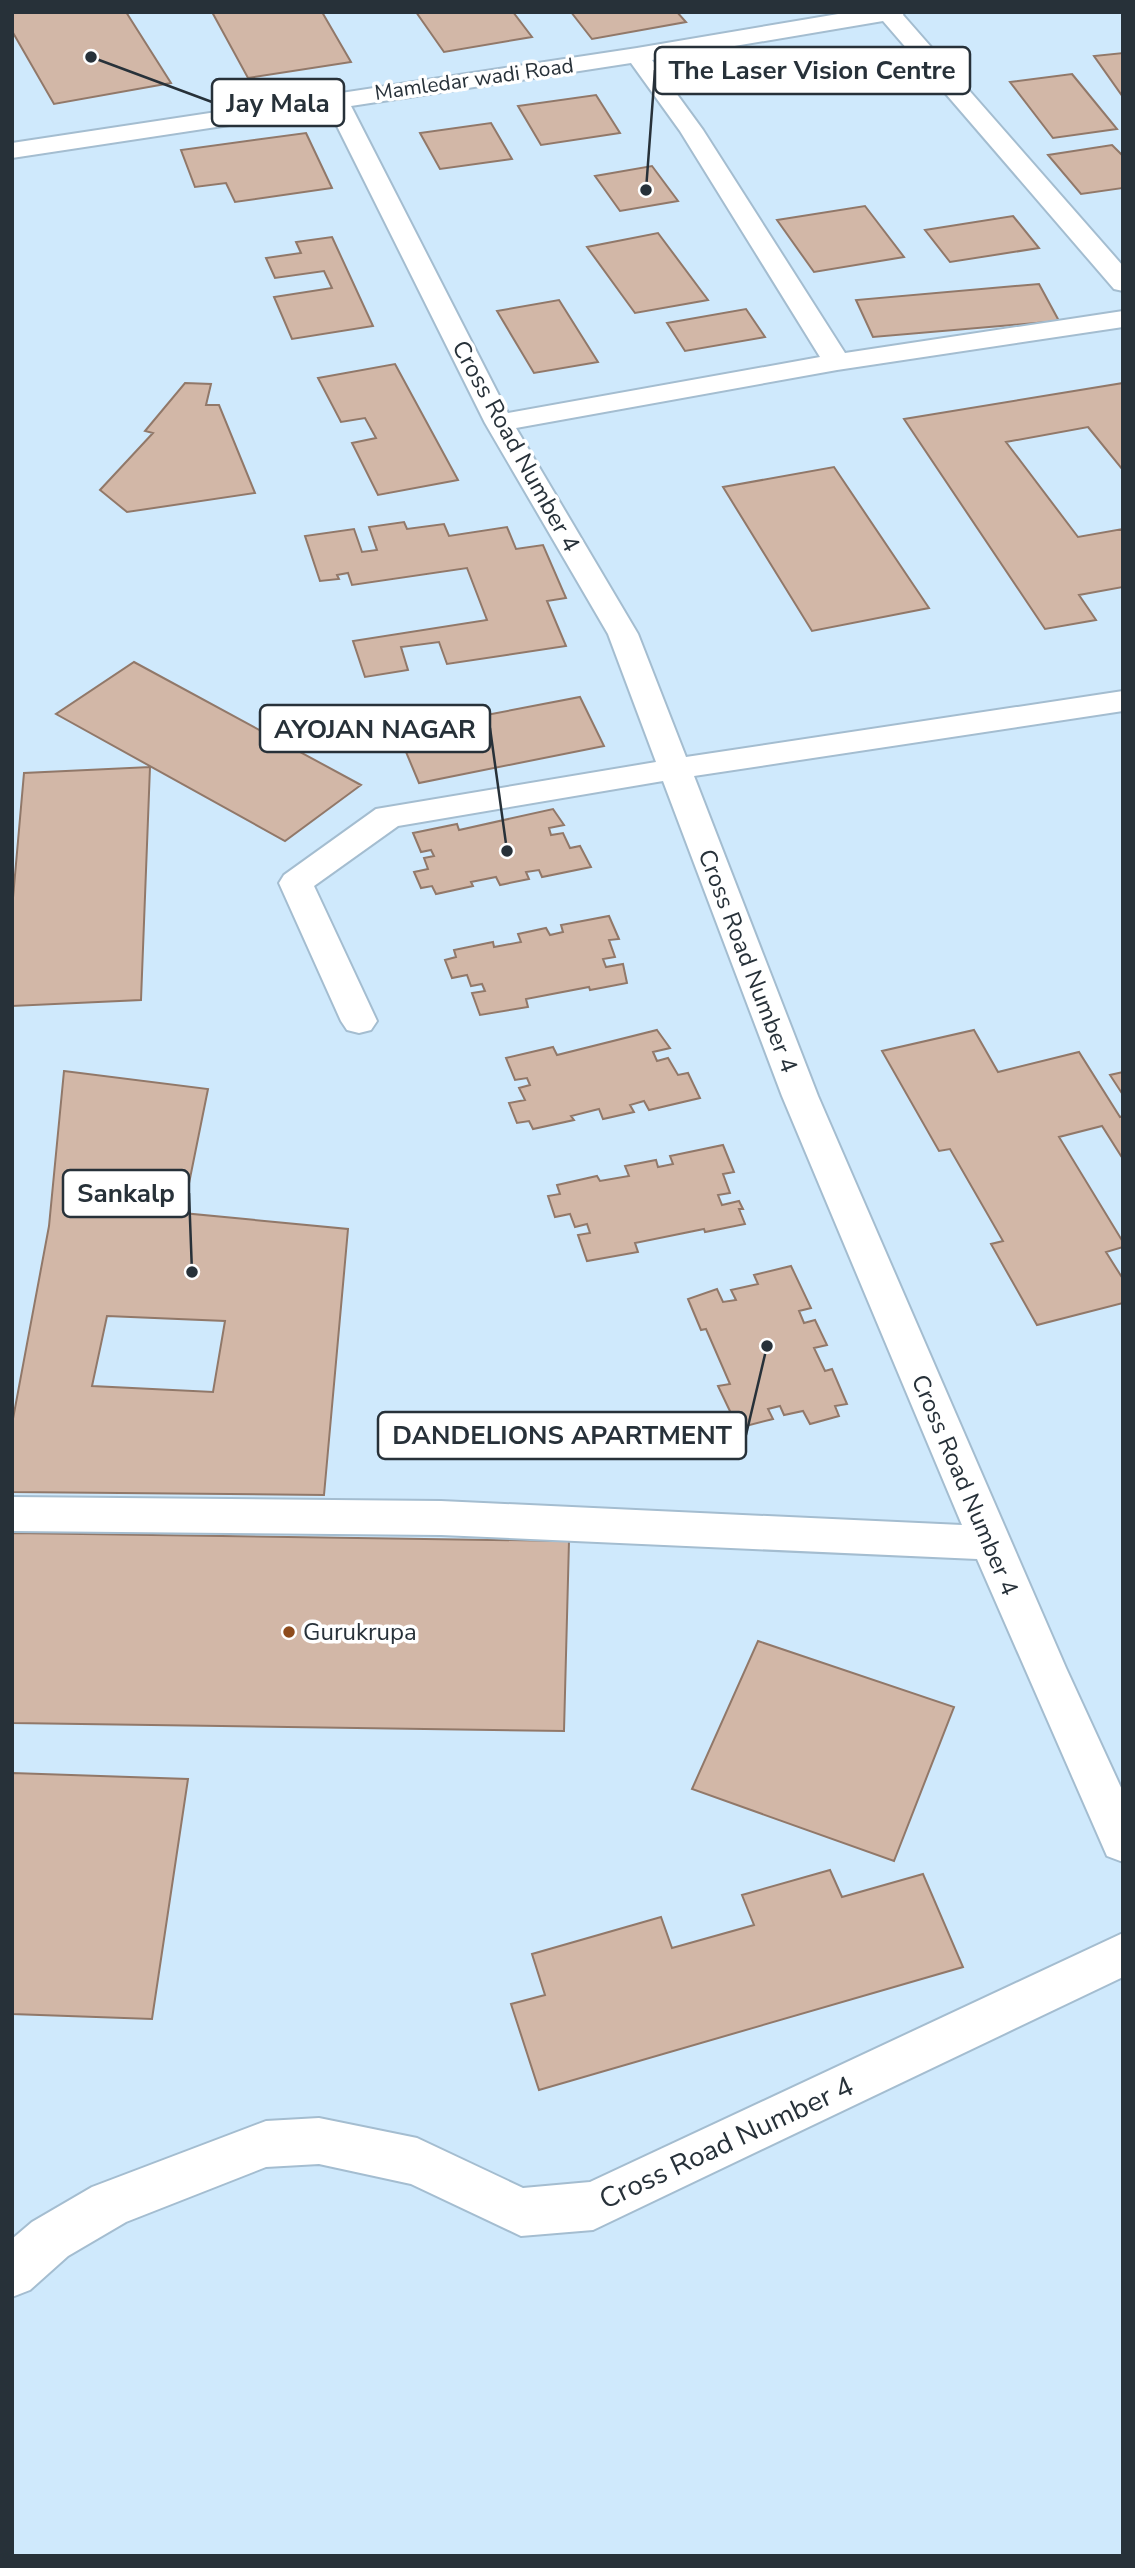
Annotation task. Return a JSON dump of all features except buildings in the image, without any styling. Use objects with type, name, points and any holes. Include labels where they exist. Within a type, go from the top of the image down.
[{"type":"street","points":[[753,12],[772,33]]},
{"type":"street","points":[[880,13],[1123,283]]},
{"type":"street","name":"Mamledar wadi Road","points":[[12,151],[636,55],[880,13]]},
{"type":"street","points":[[636,55],[691,130],[837,362]]},
{"type":"street","name":"Cross Road Number 4","points":[[336,100],[499,424],[622,634],[800,1096],[990,1543],[1123,1842]]},
{"type":"street","points":[[499,424],[837,362],[1123,319]]},
{"type":"street","points":[[359,1021],[296,883],[388,817],[675,769],[1123,701]]},
{"type":"street","points":[[12,1514],[441,1518],[990,1543]]},
{"type":"street","name":"Cross Road Number 4","points":[[12,2272],[50,2239],[110,2204],[266,2144],[319,2141],[417,2162],[521,2212],[593,2206],[1123,1954]]},
{"type":"place","name":"Jay Mala","points":[[91,57]]},
{"type":"place","name":"The Laser Vision Centre","points":[[646,190]]},
{"type":"place","name":"AYOJAN NAGAR","points":[[507,851]]},
{"type":"place","name":"Sankalp","points":[[192,1272]]},
{"type":"place","name":"DANDELIONS APARTMENT","points":[[767,1346]]},
{"type":"place","name":"Gurukrupa","points":[[289,1632]]}]
